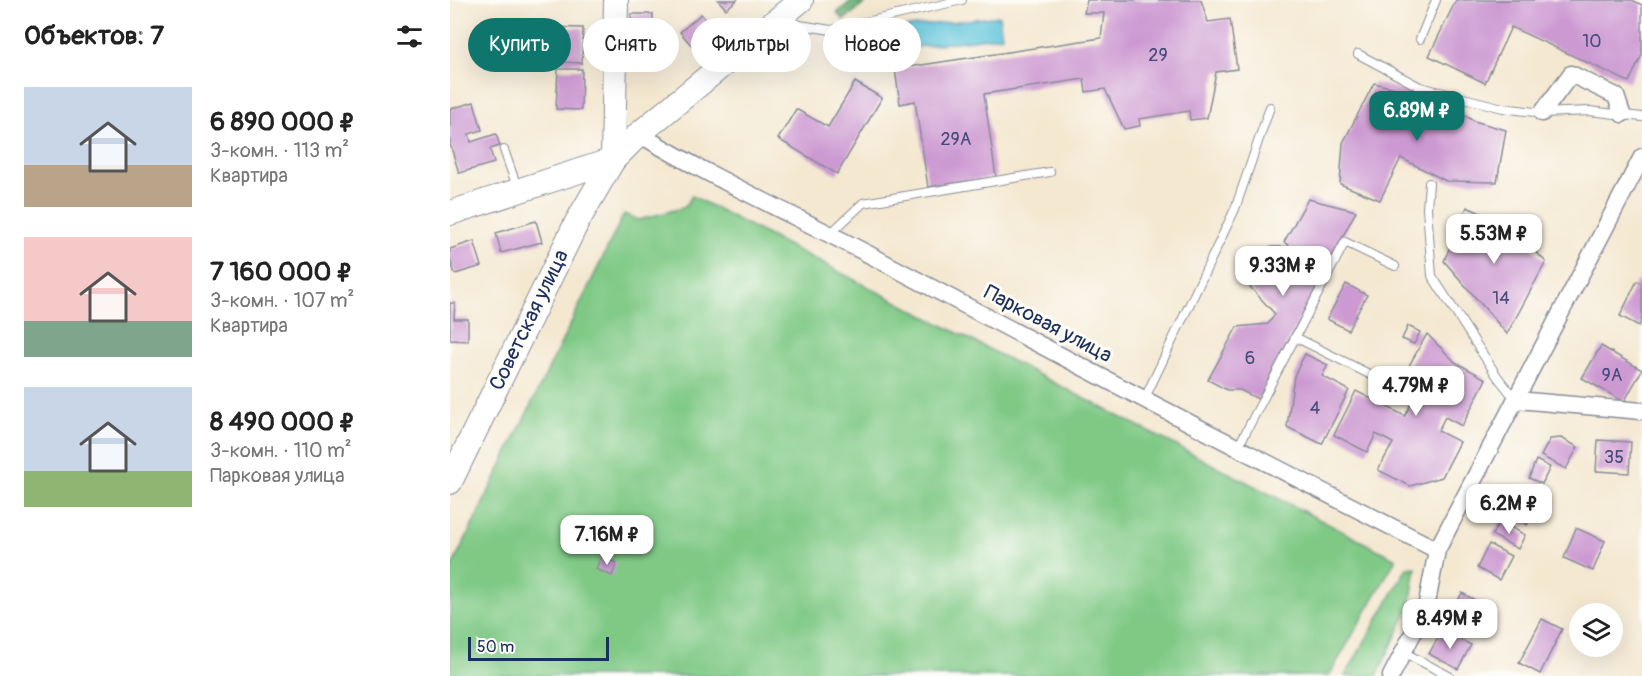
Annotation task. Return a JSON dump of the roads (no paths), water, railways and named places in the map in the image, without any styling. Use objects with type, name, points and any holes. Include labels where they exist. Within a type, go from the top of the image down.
[{"type":"main road","points":[[613,160],[616,0]]},
{"type":"main road","points":[[778,18],[801,0]]},
{"type":"main road","points":[[450,213],[613,160],[639,134],[713,72]]},
{"type":"main road","name":"Советская улица","points":[[450,482],[577,222],[613,160]]},
{"type":"street","points":[[1542,113],[1571,74],[1616,96],[1623,114]]},
{"type":"street","name":"Парковая улица","points":[[639,134],[686,163],[830,234],[1236,449],[1437,550]]},
{"type":"street","points":[[1391,676],[1426,608],[1437,550],[1642,157]]},
{"type":"street","points":[[1515,400],[1642,411]]},
{"type":"lane","points":[[811,27],[831,30],[962,0]]},
{"type":"lane","points":[[1420,39],[1436,0]]},
{"type":"lane","points":[[1358,54],[1420,87],[1503,108],[1542,113],[1589,111],[1642,117]]},
{"type":"lane","points":[[1144,400],[1235,208],[1270,107]]},
{"type":"lane","points":[[504,150],[519,191]]},
{"type":"lane","points":[[830,234],[863,203],[1050,172]]},
{"type":"lane","points":[[1429,183],[1427,208],[1432,276],[1515,400]]},
{"type":"lane","points":[[1236,449],[1345,242],[1395,266]]},
{"type":"lane","points":[[1295,338],[1388,382]]},
{"type":"lane","points":[[1403,652],[1449,676]]},
{"type":"water","points":[[999,16],[1002,36],[921,47],[921,26]]}]
